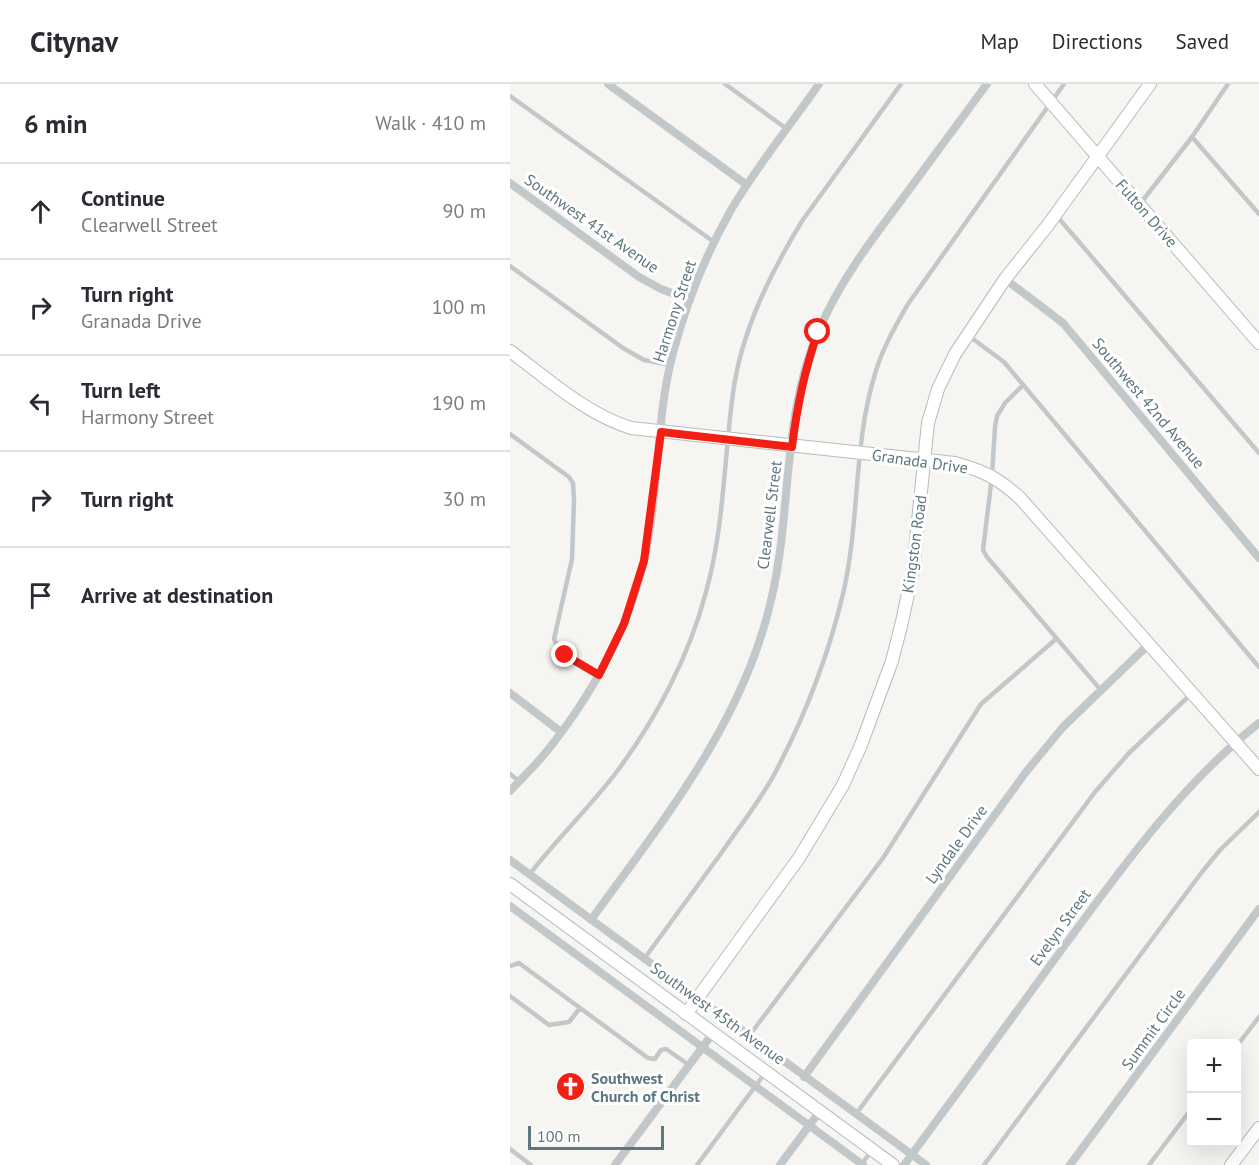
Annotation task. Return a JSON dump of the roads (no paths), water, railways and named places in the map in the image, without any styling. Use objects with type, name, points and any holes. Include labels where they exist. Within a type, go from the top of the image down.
[{"type":"street","points":[[608,84],[747,185]]},
{"type":"street","name":"Harmony Street","points":[[510,791],[546,752],[582,704],[624,624],[644,561],[665,391],[670,365],[690,300],[714,242],[747,185],[819,84]]},
{"type":"street","name":"Clearwell Street","points":[[591,920],[690,783],[717,739],[755,656],[772,599],[778,569],[798,400],[818,332],[836,294],[855,262],[987,84]]},
{"type":"street","name":"Fulton Drive","points":[[1035,84],[1259,343]]},
{"type":"street","name":"Kingston Road","points":[[686,1014],[799,858],[843,785],[861,746],[892,661],[902,622],[913,570],[928,423],[938,389],[955,354],[1005,279],[1056,215],[1150,84]]},
{"type":"street","name":"Southwest 41st Avenue","points":[[510,183],[639,277],[661,289],[690,300]]},
{"type":"street","name":"Southwest 42nd Avenue","points":[[1005,279],[1063,323],[1259,558]]},
{"type":"street","name":"Granada Drive","points":[[510,351],[594,412],[631,428],[955,463],[981,470],[992,476],[1020,498],[1259,769]]},
{"type":"street","name":"Lyndale Drive","points":[[804,1077],[1026,772],[1063,727],[1149,644]]},
{"type":"street","points":[[510,693],[561,732]]},
{"type":"street","name":"Evelyn Street","points":[[904,1165],[1137,847],[1191,786],[1236,741],[1259,723]]},
{"type":"street","name":"Southwest 45th Avenue","points":[[510,860],[926,1165]]},
{"type":"street","name":"Southwest 45th Avenue","points":[[511,888],[893,1165]]},
{"type":"street","points":[[510,906],[862,1165]]},
{"type":"street","name":"Summit Circle","points":[[1070,1165],[1259,909]]},
{"type":"street","points":[[615,1165],[713,1033]]},
{"type":"street","points":[[780,1165],[820,1111]]},
{"type":"street","points":[[1232,1165],[1259,1128]]},
{"type":"lane","points":[[725,84],[787,129]]},
{"type":"lane","points":[[529,875],[615,773],[660,705],[681,662],[706,592],[717,540],[733,391],[754,313],[802,221],[901,84]]},
{"type":"lane","points":[[644,959],[753,808],[775,773],[810,700],[827,654],[843,593],[851,543],[860,453],[874,376],[889,338],[908,304],[1064,84]]},
{"type":"lane","points":[[1140,204],[1192,137],[1228,84]]},
{"type":"lane","points":[[510,96],[714,242]]},
{"type":"lane","points":[[1192,137],[1259,214]]},
{"type":"lane","points":[[1056,215],[1259,453]]},
{"type":"lane","points":[[510,266],[623,348],[644,360],[670,365]]},
{"type":"lane","points":[[967,334],[1004,362],[1259,667]]},
{"type":"lane","points":[[1023,385],[1005,403],[997,416],[983,550],[1100,689]]},
{"type":"lane","points":[[510,434],[569,477],[573,483],[572,559],[554,639],[557,647],[565,655],[599,675]]},
{"type":"lane","points":[[750,1036],[883,858],[981,704],[1056,639]]},
{"type":"lane","points":[[856,1114],[1095,792],[1129,753],[1192,693]]},
{"type":"lane","points":[[510,774],[519,781]]},
{"type":"lane","points":[[984,1165],[1202,872],[1220,850],[1259,812]]},
{"type":"lane","points":[[510,966],[519,963],[648,1058],[655,1059],[661,1050],[666,1049],[689,1065]]},
{"type":"lane","points":[[510,996],[549,1025],[569,1022],[580,1008]]},
{"type":"lane","points":[[1241,1040],[1259,1017]]},
{"type":"lane","points":[[698,1165],[766,1072]]},
{"type":"lane","points":[[1149,1165],[1187,1113]]},
{"type":"lane","points":[[510,1149],[531,1165]]},
{"type":"lane","points":[[862,1165],[872,1150]]},
{"type":"place","name":"Southwest Church of Christ","points":[[570,1087]]}]
